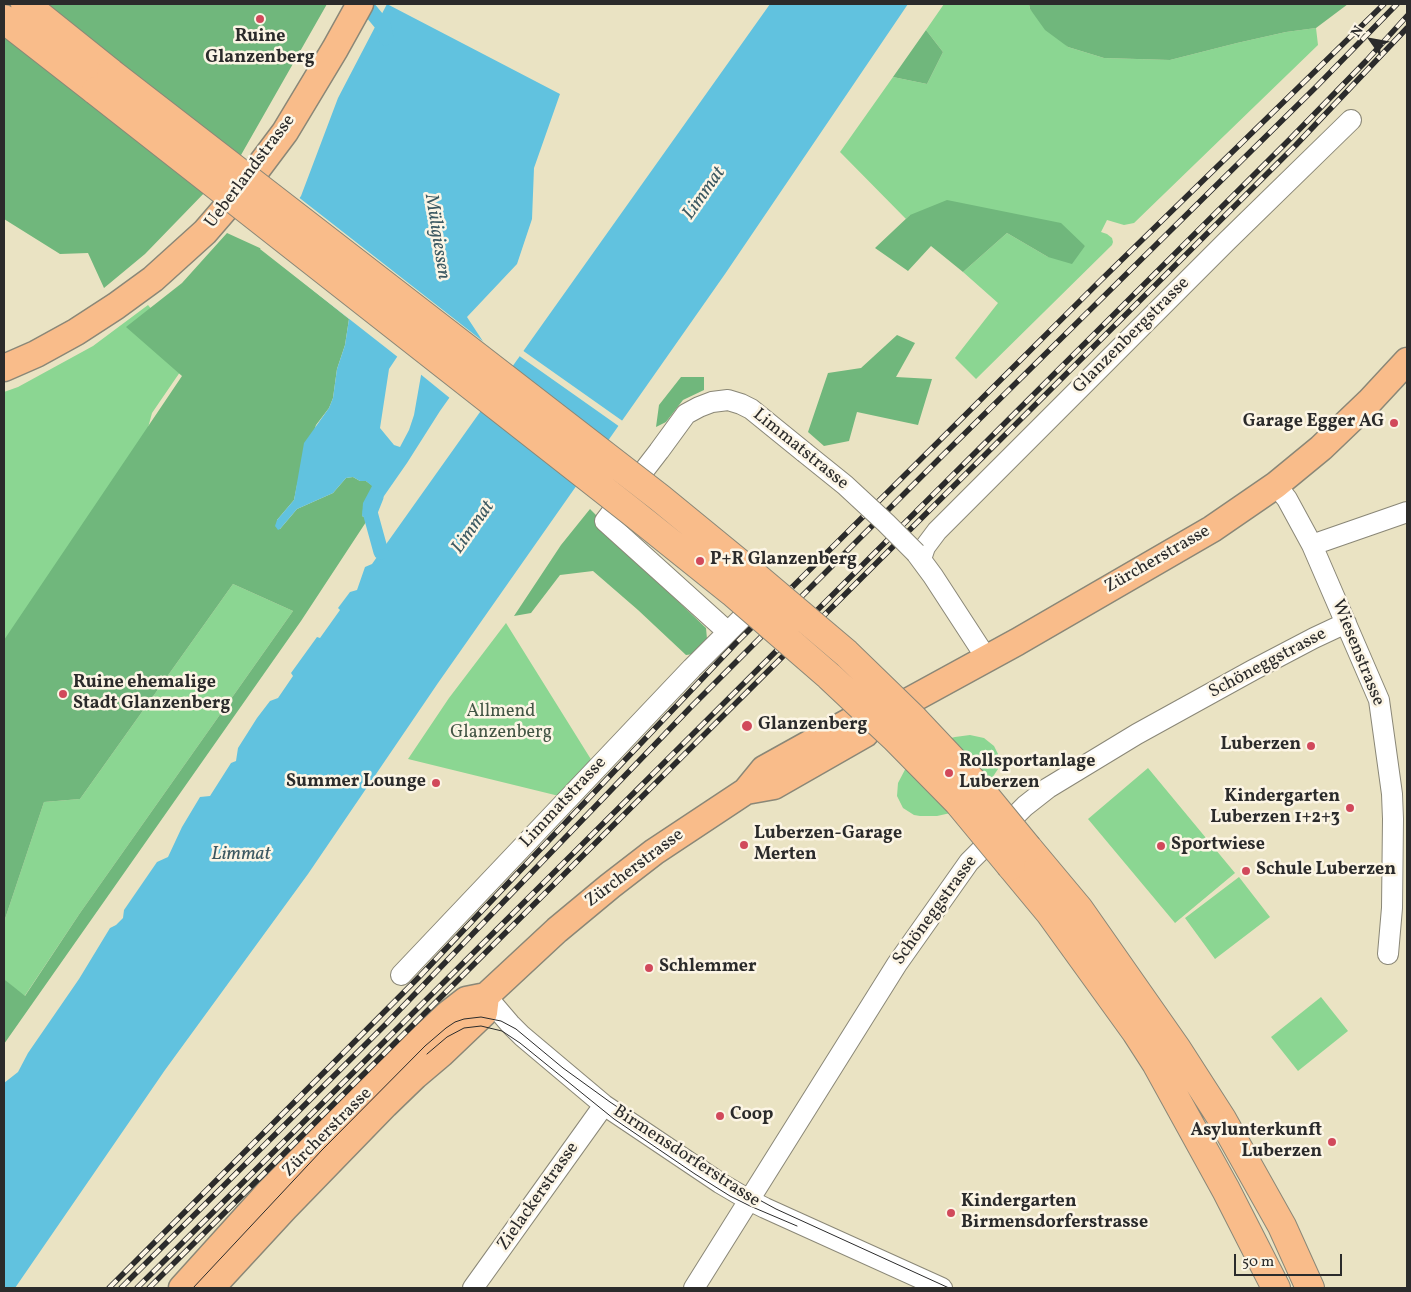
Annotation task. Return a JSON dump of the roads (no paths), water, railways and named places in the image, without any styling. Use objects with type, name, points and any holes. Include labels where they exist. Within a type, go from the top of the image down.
[{"type":"highway","points":[[25,4],[103,82]]},
{"type":"highway","points":[[4,19],[103,82],[660,498],[846,652],[913,718],[978,787],[1020,857],[1050,913],[1156,1063],[1226,1190],[1276,1288]]},
{"type":"highway","points":[[1020,857],[1079,909],[1177,1049],[1222,1119],[1282,1226],[1310,1288]]},
{"type":"highway","points":[[1282,1226],[1307,1256],[1324,1288]]},
{"type":"main road","name":"Ueberlandstrasse","points":[[4,368],[36,354],[76,332],[116,306],[153,279],[205,232],[243,188],[285,132],[360,4]]},
{"type":"main road","name":"Zürcherstrasse","points":[[182,1288],[267,1194],[448,1014],[466,1000],[486,996],[557,930],[654,852],[746,791],[774,786],[864,734],[878,718],[987,659],[1220,524],[1276,486],[1321,448],[1369,402],[1407,361]]},
{"type":"main road","name":"Zürcherstrasse","points":[[212,1288],[285,1208],[372,1118],[484,1013],[486,996]]},
{"type":"street","name":"Glanzenbergstrasse","points":[[918,556],[937,531],[1351,120]]},
{"type":"street","name":"Limmatstrasse","points":[[728,632],[604,521],[660,452],[686,414],[712,402],[728,400],[751,409],[845,485],[886,523],[918,556],[933,576],[987,659]]},
{"type":"street","name":"Wiesenstrasse","points":[[1276,486],[1287,499],[1312,545],[1379,700],[1392,794],[1392,908],[1388,954]]},
{"type":"street","points":[[1312,545],[1407,512]]},
{"type":"street","name":"Limmatstrasse","points":[[401,975],[777,583]]},
{"type":"street","name":"Schöneggstrasse","points":[[694,1288],[856,1029],[898,964],[969,862],[1026,806],[1048,788],[1137,734],[1279,656],[1346,623]]},
{"type":"street","name":"Birmensdorferstrasse","points":[[486,996],[522,1036],[604,1105],[720,1183],[749,1200],[942,1288]]},
{"type":"street","name":"Zielackerstrasse","points":[[474,1288],[604,1105]]},
{"type":"water","points":[[387,4],[560,94],[534,168],[532,219],[517,264],[467,317],[486,346],[368,519],[362,516],[363,503],[372,486],[366,481],[360,481],[353,477],[346,478],[333,493],[297,509],[278,530],[275,526],[277,520],[294,500],[304,443],[329,408],[333,398],[337,369],[345,345],[349,319],[262,249],[301,196],[338,98]],"holes":[[[413,333],[423,364],[414,415],[400,447],[394,445],[380,428],[389,369]]]},
{"type":"water","name":"Limmat","points":[[770,4],[908,4],[725,274],[438,683],[308,874],[165,1070],[15,1288],[4,1288],[4,1083],[18,1072],[28,1053],[79,979],[110,928],[123,918],[124,910],[157,862],[168,857],[182,827],[200,797],[210,796],[231,763],[236,761],[238,748],[257,718],[270,701],[278,698],[293,676],[291,673],[317,637],[320,638],[350,592],[357,590],[365,567],[372,564]]},
{"type":"waterway","name":"Müligiessen","points":[[365,4],[384,27],[386,38]]},
{"type":"waterway","name":"Müligiessen","points":[[376,497],[370,512],[381,552]]},
{"type":"tram line","points":[[193,1288],[322,1150],[425,1046],[455,1022],[481,1017],[501,1021],[516,1029],[563,1068],[610,1102],[754,1197],[776,1209],[949,1288]]},
{"type":"tram line","points":[[427,1054],[447,1037],[464,1028],[481,1026],[502,1031],[520,1043],[614,1119],[695,1174],[730,1196],[797,1226]]},
{"type":"railway","points":[[109,1288],[420,976],[736,643],[1100,281],[1384,4]]},
{"type":"railway","points":[[121,1288],[386,1024],[690,708],[1316,87],[1397,4]]},
{"type":"railway","points":[[137,1288],[1290,139],[1407,16]]},
{"type":"railway","points":[[149,1288],[1296,145],[1407,28]]},
{"type":"place","name":"Ruine Glanzenberg","points":[[260,19]]},
{"type":"place","name":"Garage Egger AG","points":[[1394,423]]},
{"type":"place","name":"P+R Glanzenberg","points":[[700,561]]},
{"type":"place","name":"Ruine ehemalige Stadt Glanzenberg","points":[[63,694]]},
{"type":"place","name":"Glanzenberg","points":[[747,726]]},
{"type":"place","name":"Luberzen","points":[[1311,746]]},
{"type":"place","name":"Rollsportanlage Luberzen","points":[[949,773]]},
{"type":"place","name":"Summer Lounge","points":[[436,783]]},
{"type":"place","name":"Kindergarten Luberzen 1+2+3","points":[[1350,808]]},
{"type":"place","name":"Luberzen-Garage Merten","points":[[744,845]]},
{"type":"place","name":"Sportwiese","points":[[1161,846]]},
{"type":"place","name":"Schule Luberzen","points":[[1246,871]]},
{"type":"place","name":"Schlemmer","points":[[649,968]]},
{"type":"place","name":"Coop","points":[[720,1116]]},
{"type":"place","name":"Asylunterkunft Luberzen","points":[[1332,1142]]},
{"type":"place","name":"Kindergarten Birmensdorferstrasse","points":[[951,1213]]},
{"type":"park label","name":"Allmend Glanzenberg","points":[[501,723]]}]
